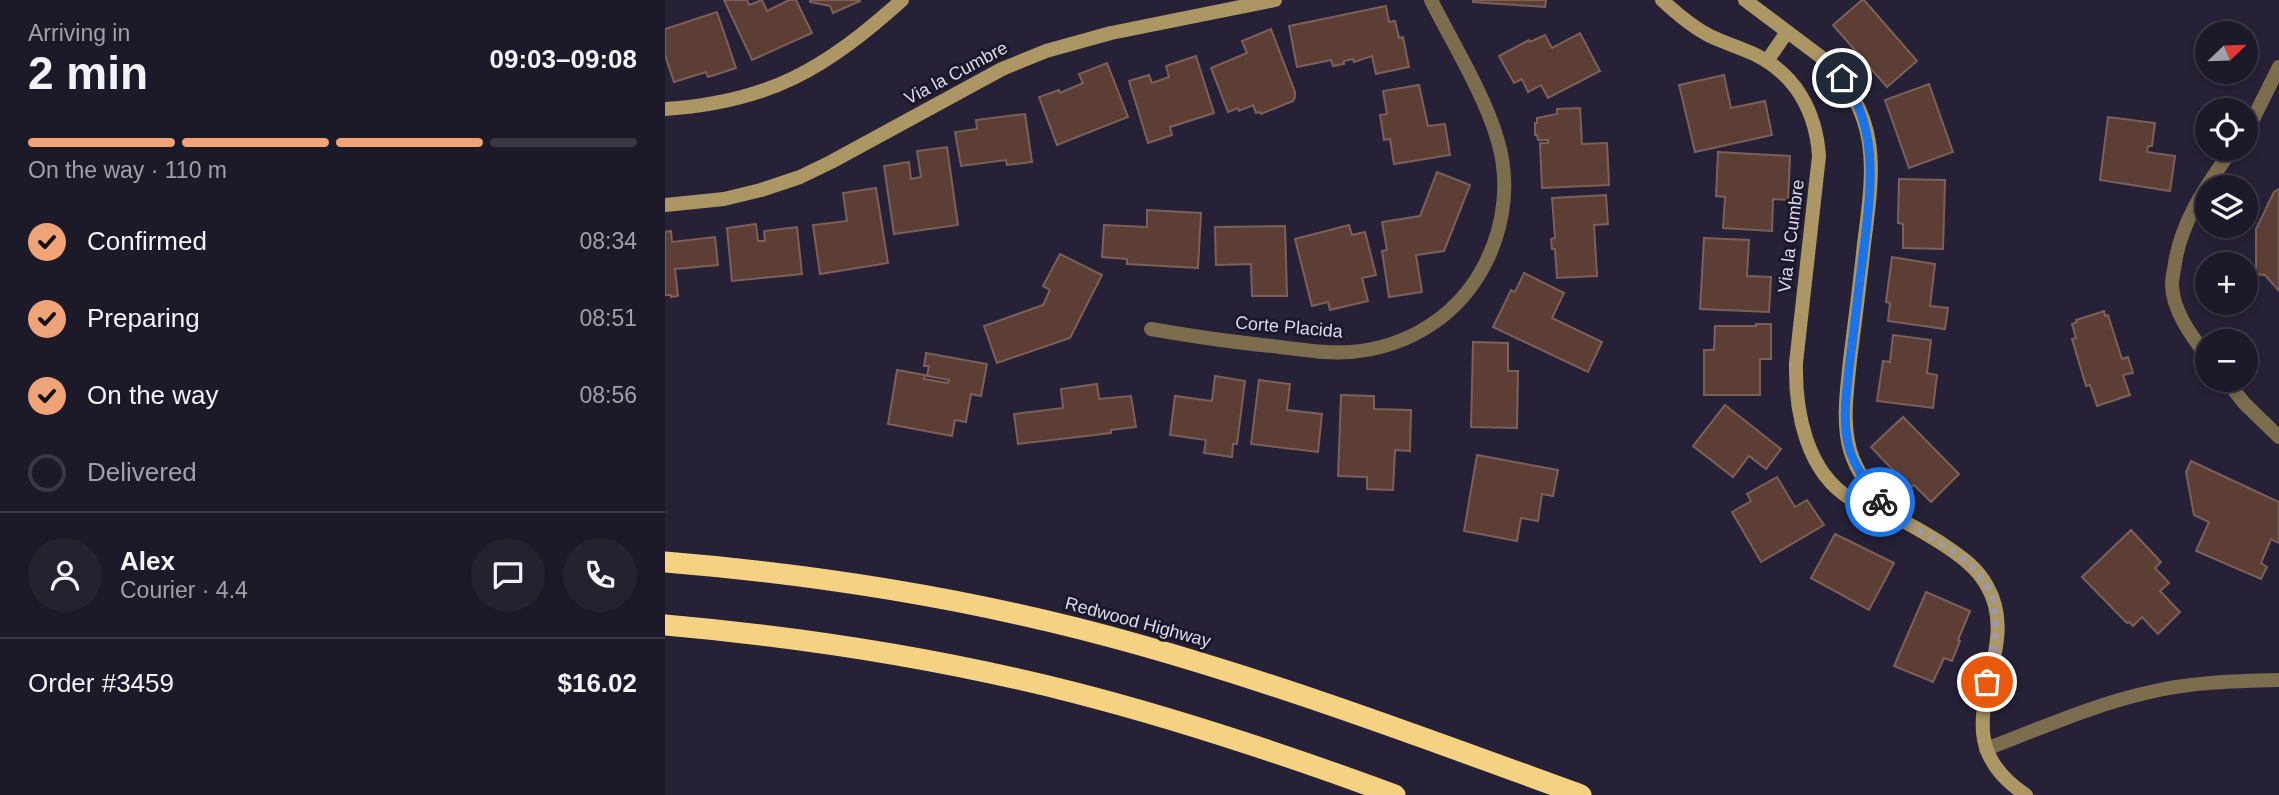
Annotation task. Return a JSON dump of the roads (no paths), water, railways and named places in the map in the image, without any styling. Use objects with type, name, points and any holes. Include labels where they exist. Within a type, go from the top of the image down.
[{"type":"highway","name":"Redwood Highway","points":[[665,562],[842,581],[964,603],[1081,629],[1139,644],[1313,698],[1581,795]]},
{"type":"highway","points":[[665,625],[849,646],[1026,681],[1189,725],[1395,795]]},
{"type":"street","points":[[665,109],[741,98],[797,77],[850,45],[902,0]]},
{"type":"street","name":"Via la Cumbre","points":[[665,205],[724,199],[800,177],[1002,69],[1046,51],[1111,33],[1275,0]]},
{"type":"street","name":"Corte Placida","points":[[1151,329],[1218,340],[1325,352],[1350,352],[1396,343],[1416,334],[1435,323],[1468,292],[1480,275],[1497,233],[1505,188],[1503,163],[1489,117],[1431,0]]},
{"type":"street","name":"Via la Cumbre","points":[[1662,0],[1698,29],[1779,68],[1798,89],[1811,115],[1818,142],[1818,172],[1796,363],[1802,424],[1812,453],[1832,484],[1849,498],[1863,506],[1889,514],[1963,559],[1980,576],[1992,597],[1996,607],[1997,631],[1984,700],[1983,727],[1986,749]]},
{"type":"street","name":"Via la Cumbre","points":[[1745,0],[1821,57],[1842,78],[1858,104],[1869,138],[1870,196],[1847,384],[1846,425],[1855,463],[1889,514]]},
{"type":"street","points":[[1767,61],[1787,32]]},
{"type":"street","points":[[2258,109],[2279,67]]},
{"type":"street","points":[[2195,341],[2179,312],[2172,285],[2178,247],[2187,219],[2224,161]]},
{"type":"street","points":[[2235,392],[2279,437]]},
{"type":"street","points":[[2026,795],[2004,777],[1986,749],[2114,702],[2150,692],[2201,684],[2279,680]]}]
